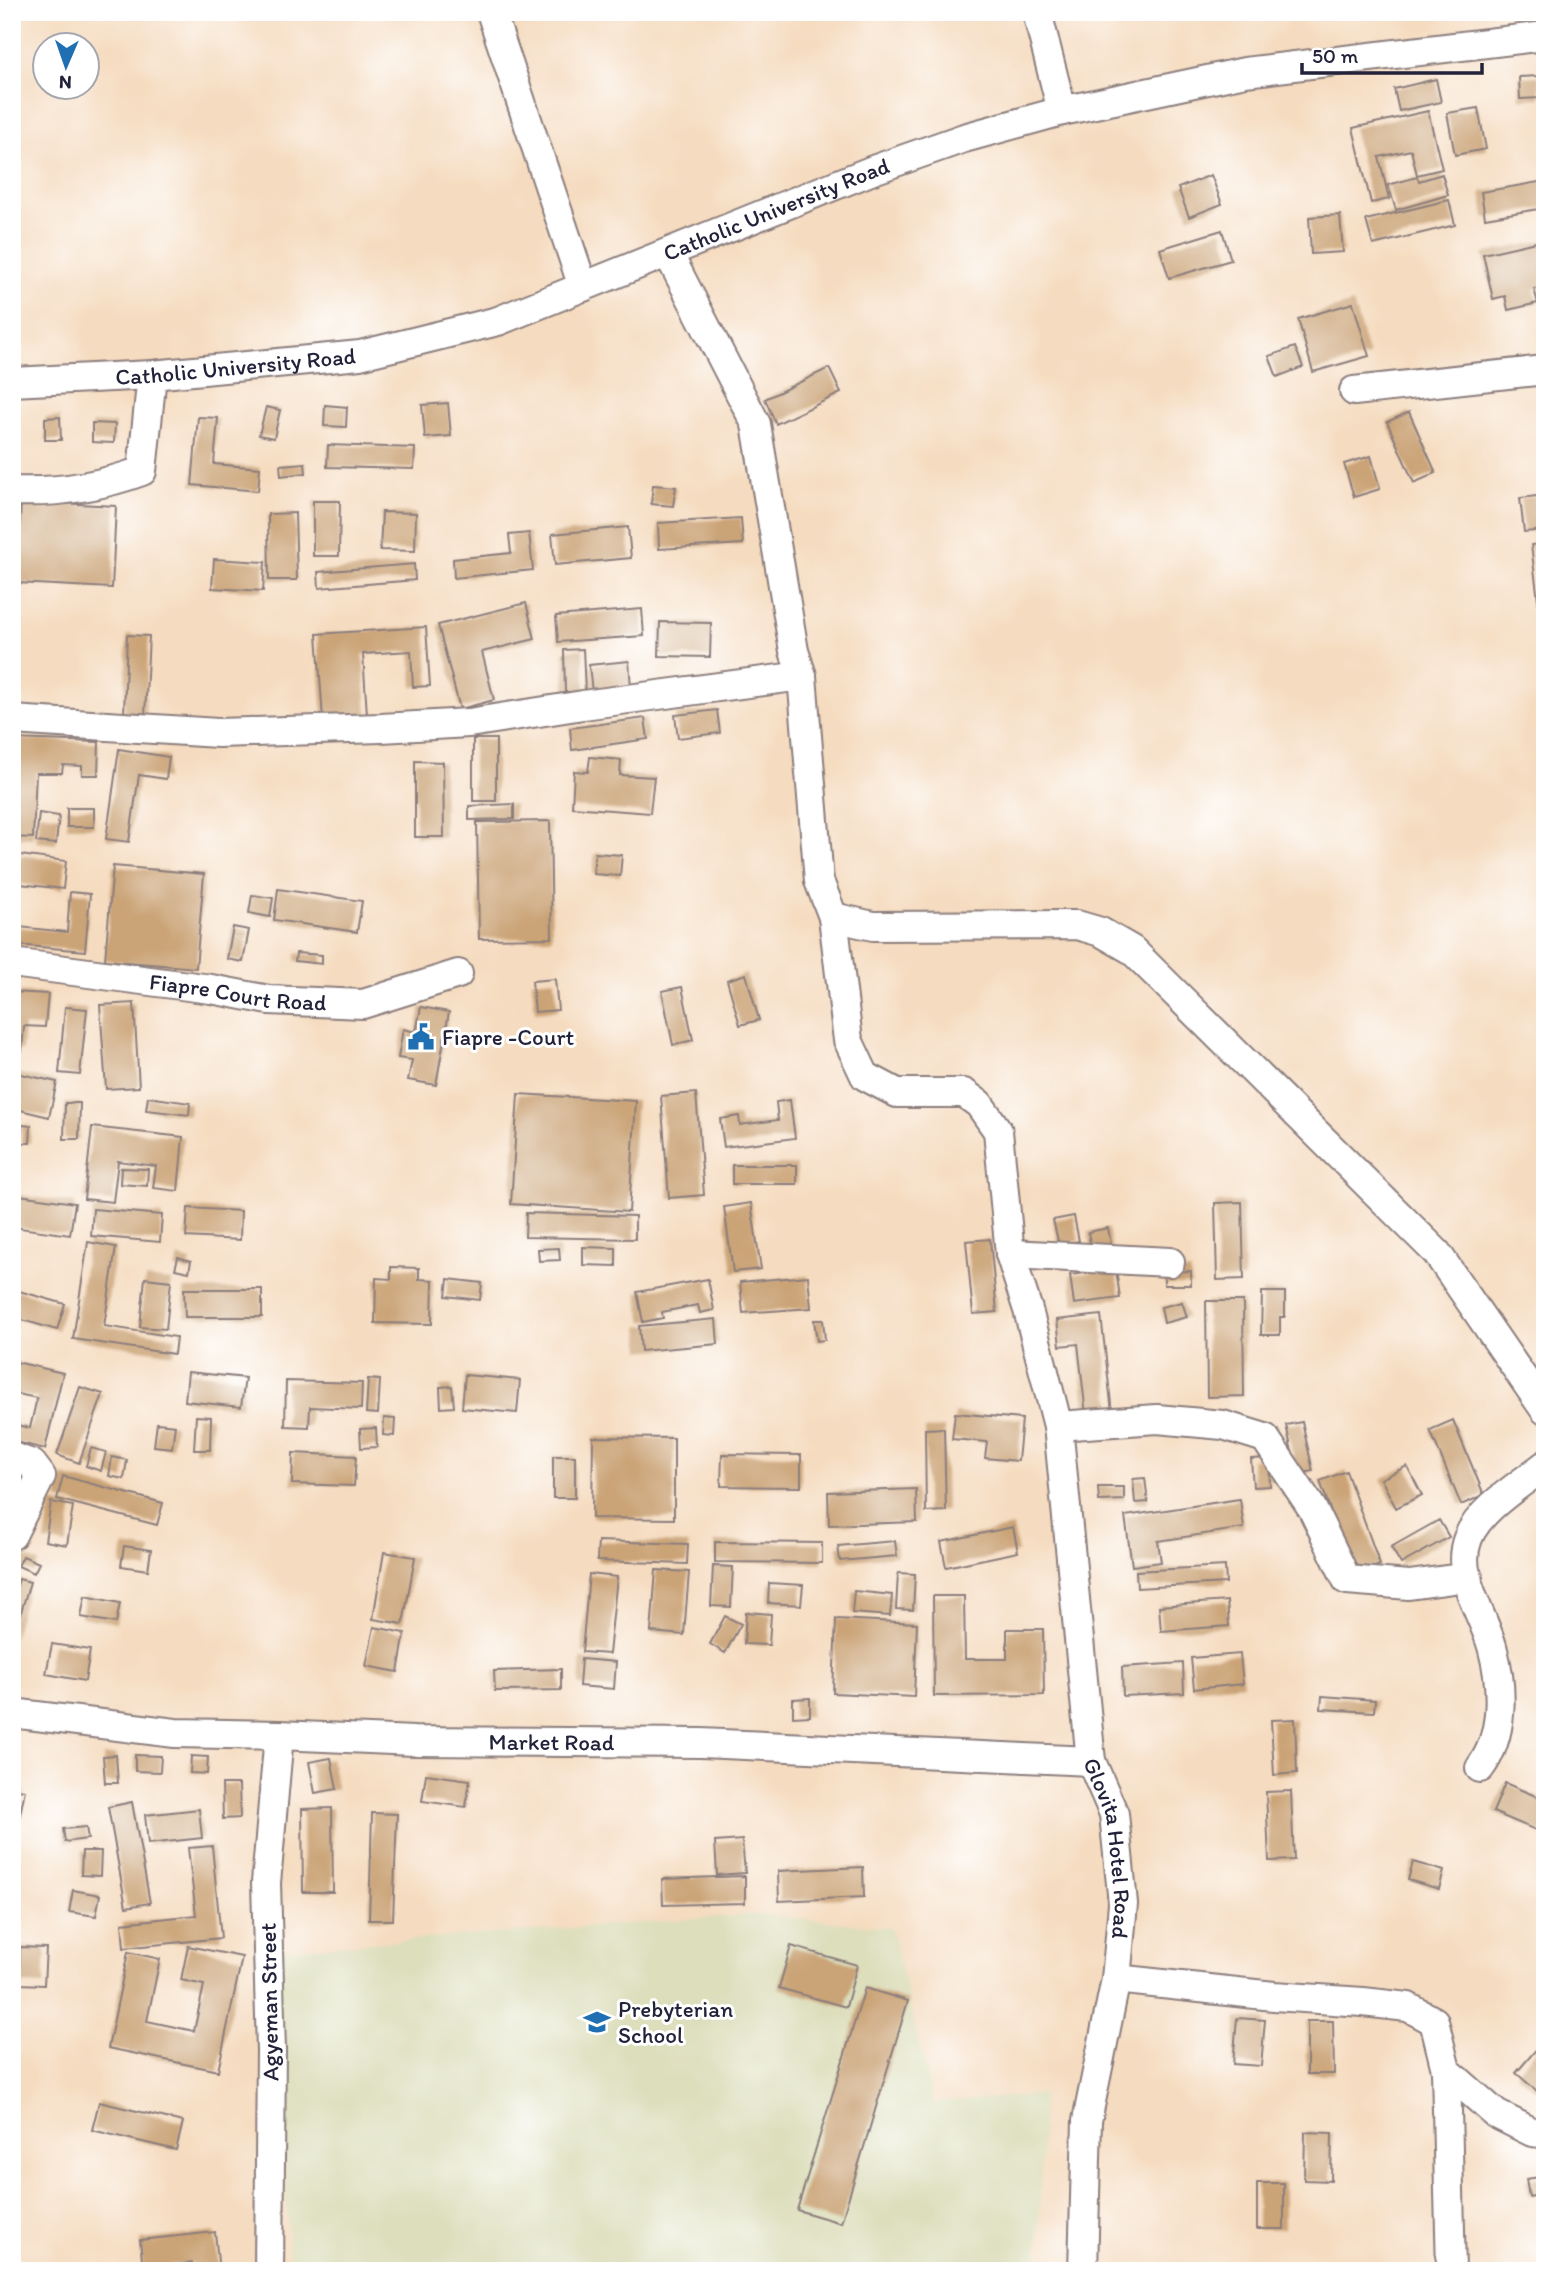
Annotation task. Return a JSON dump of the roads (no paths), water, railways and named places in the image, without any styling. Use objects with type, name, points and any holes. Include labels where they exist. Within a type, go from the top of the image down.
[{"type":"street","points":[[491,12],[583,287]]},
{"type":"street","points":[[1037,12],[1062,111]]},
{"type":"street","name":"Catholic University Road","points":[[12,382],[152,375],[360,355],[498,321],[886,166],[964,138],[1062,111],[1245,72],[1545,36]]},
{"type":"street","name":"Glovita Hotel Road","points":[[668,253],[756,424],[794,651],[802,676],[819,881],[833,918],[848,1040],[865,1076],[897,1093],[964,1093],[979,1104],[998,1131],[1010,1254],[1028,1310],[1058,1426],[1091,1760],[1114,1814],[1123,1903],[1116,1979],[1087,2121],[1083,2271]]},
{"type":"street","points":[[1354,391],[1545,370]]},
{"type":"street","points":[[12,491],[29,492],[115,481],[142,471],[152,375]]},
{"type":"street","points":[[12,720],[218,733],[381,728],[469,723],[802,676]]},
{"type":"street","points":[[833,918],[873,926],[1077,925],[1101,932],[1132,950],[1437,1253],[1545,1410]]},
{"type":"street","name":"Fiapre Court Road","points":[[12,963],[211,989],[269,1000],[363,1004],[458,974]]},
{"type":"street","points":[[1010,1254],[1170,1262]]},
{"type":"street","points":[[1058,1426],[1157,1419],[1223,1425],[1265,1438],[1311,1508],[1346,1580],[1409,1585],[1468,1577]]},
{"type":"street","points":[[12,1457],[32,1464],[41,1476],[12,1535]]},
{"type":"street","points":[[1480,1768],[1490,1755],[1500,1707],[1493,1649],[1474,1604],[1468,1577],[1465,1553],[1468,1537],[1487,1511],[1545,1465]]},
{"type":"street","name":"Market Road","points":[[12,1713],[175,1733],[414,1741],[701,1743],[1091,1760]]},
{"type":"street","name":"Agyeman Street","points":[[269,2271],[271,2064],[266,1883],[279,1735]]},
{"type":"street","points":[[1116,1979],[1408,2007],[1434,2021],[1446,2070],[1451,2271]]},
{"type":"street","points":[[1446,2070],[1496,2114],[1532,2132],[1545,2134]]},
{"type":"place","name":"Fiapre -Court","points":[[421,1037]]},
{"type":"place","name":"Prebyterian School","points":[[597,2022]]}]
